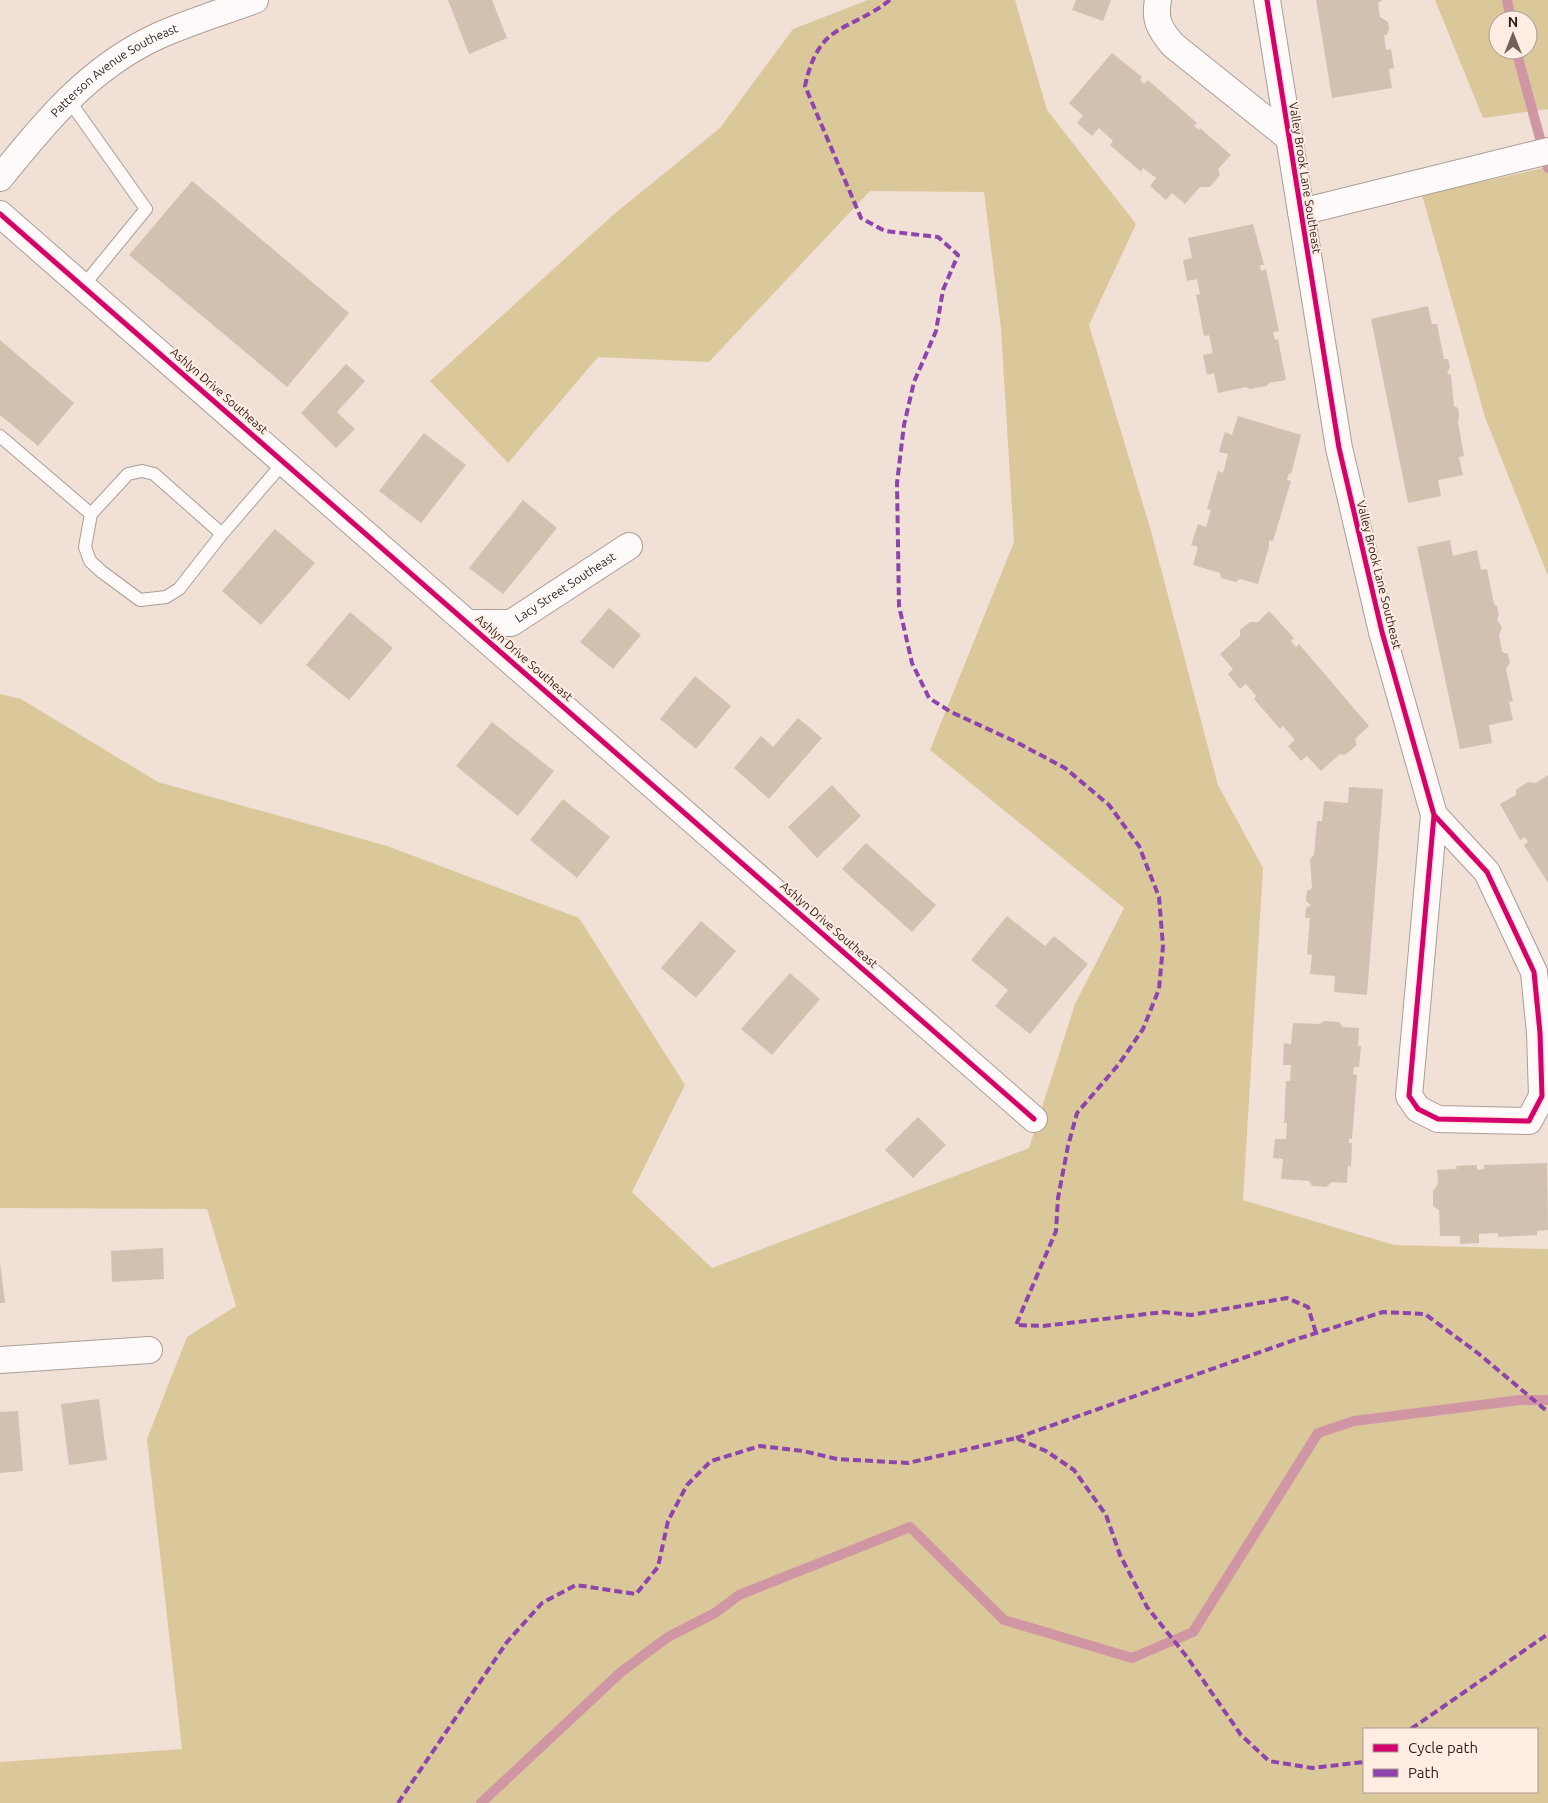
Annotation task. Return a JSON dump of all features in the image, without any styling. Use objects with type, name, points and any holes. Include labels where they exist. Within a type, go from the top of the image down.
[{"type":"street","name":"Patterson Avenue Southeast","points":[[0,178],[49,117],[96,74],[157,36],[255,0]]},
{"type":"street","points":[[1158,0],[1155,15],[1161,30],[1173,45],[1289,138]]},
{"type":"street","name":"Valley Brook Lane Southeast","points":[[1267,0],[1339,448],[1382,632],[1434,815],[1409,1096],[1418,1109],[1438,1118],[1529,1121],[1542,1096],[1540,1034],[1534,972],[1487,872],[1434,815]]},
{"type":"street","name":"Valley Brook Lane Southeast","points":[[1301,212],[1548,151]]},
{"type":"street","name":"Ashlyn Drive Southeast","points":[[0,214],[1034,1118]]},
{"type":"street","name":"Lacy Street Southeast","points":[[470,624],[510,623],[629,546]]},
{"type":"street","points":[[0,1360],[149,1350]]},
{"type":"lane","points":[[68,99],[146,209],[83,286]]},
{"type":"lane","points":[[0,436],[91,514]]},
{"type":"lane","points":[[222,534],[154,474],[142,471],[128,474],[91,514],[86,547],[90,561],[140,600],[166,597],[179,588],[222,534],[284,462]]},
{"type":"shaded area","points":[[868,0],[1015,0],[1047,110],[1136,224],[1089,325],[1151,531],[1218,785],[1263,868],[1243,1200],[1394,1245],[1548,1249],[1548,1803],[0,1803],[0,1762],[182,1749],[147,1439],[187,1337],[236,1306],[207,1209],[0,1208],[0,694],[21,699],[158,782],[387,846],[579,918],[685,1085],[632,1192],[712,1268],[1029,1148],[1075,1004],[1124,908],[930,750],[1014,542],[1001,329],[984,192],[870,191],[709,362],[598,357],[508,463],[430,381],[613,215],[720,128],[793,29]]},
{"type":"shaded area","points":[[1435,0],[1548,0],[1548,109],[1483,118]]},
{"type":"shaded area","points":[[1548,167],[1548,576],[1485,417],[1422,195]]},
{"type":"building","points":[[448,0],[492,0],[507,38],[469,54]]},
{"type":"building","points":[[1076,0],[1111,0],[1103,21],[1072,10]]},
{"type":"building","points":[[1316,0],[1382,0],[1378,3],[1380,17],[1388,22],[1389,29],[1387,35],[1384,35],[1386,50],[1391,49],[1394,68],[1389,69],[1392,88],[1332,98]]},
{"type":"building","points":[[1112,53],[1142,77],[1140,80],[1144,84],[1148,80],[1197,123],[1194,126],[1199,130],[1200,128],[1231,155],[1218,169],[1220,175],[1210,187],[1200,187],[1185,204],[1172,193],[1166,200],[1150,186],[1156,178],[1143,168],[1141,172],[1110,145],[1113,141],[1099,128],[1092,136],[1077,123],[1083,116],[1069,103]]},
{"type":"building","points":[[192,181],[349,313],[287,387],[129,255]]},
{"type":"building","points":[[1253,224],[1264,265],[1260,265],[1261,271],[1266,269],[1279,331],[1273,332],[1275,340],[1278,339],[1286,380],[1269,383],[1267,386],[1250,389],[1246,387],[1218,393],[1214,373],[1207,375],[1203,355],[1213,353],[1209,335],[1204,336],[1196,295],[1200,294],[1197,279],[1187,281],[1183,260],[1192,258],[1188,238]]},
{"type":"building","points":[[1428,306],[1432,324],[1437,324],[1444,359],[1448,359],[1450,367],[1447,373],[1451,375],[1454,406],[1458,408],[1458,422],[1464,456],[1459,457],[1463,475],[1438,480],[1441,496],[1408,503],[1371,319]]},
{"type":"building","points":[[0,340],[74,403],[38,446],[0,415]]},
{"type":"building","points":[[346,364],[365,381],[337,412],[355,429],[336,448],[301,413]]},
{"type":"building","points":[[1238,416],[1301,435],[1291,474],[1289,473],[1287,480],[1291,481],[1273,541],[1269,540],[1269,547],[1258,584],[1240,579],[1236,582],[1221,578],[1220,573],[1193,565],[1198,547],[1191,545],[1198,524],[1206,527],[1211,510],[1207,509],[1218,471],[1223,473],[1228,454],[1219,452],[1225,432],[1232,435]]},
{"type":"building","points":[[424,433],[466,465],[421,523],[379,491]]},
{"type":"building","points":[[523,500],[557,528],[503,594],[469,568]]},
{"type":"building","points":[[275,529],[315,563],[261,625],[222,591]]},
{"type":"building","points":[[1450,540],[1453,556],[1477,550],[1481,570],[1487,569],[1494,604],[1497,606],[1499,615],[1497,619],[1502,628],[1499,635],[1502,652],[1508,654],[1510,662],[1506,669],[1513,701],[1509,702],[1513,720],[1489,725],[1492,743],[1460,749],[1417,547]]},
{"type":"building","points":[[609,608],[641,635],[613,669],[580,642]]},
{"type":"building","points":[[1269,611],[1294,638],[1291,641],[1296,647],[1299,644],[1369,726],[1355,739],[1357,745],[1345,755],[1340,754],[1321,771],[1307,756],[1301,761],[1288,746],[1295,740],[1283,726],[1280,729],[1254,699],[1256,696],[1246,684],[1240,689],[1228,674],[1233,669],[1220,654],[1240,636],[1240,630],[1250,622],[1258,622]]},
{"type":"building","points":[[350,612],[393,648],[349,700],[306,665]]},
{"type":"building","points":[[695,676],[731,706],[696,749],[660,719]]},
{"type":"building","points":[[798,718],[822,738],[769,799],[734,768],[761,736],[773,747]]},
{"type":"building","points":[[492,722],[554,771],[518,816],[456,766]]},
{"type":"building","points":[[1548,775],[1548,883],[1524,845],[1528,842],[1525,837],[1520,840],[1500,804],[1516,795],[1516,790],[1528,782],[1536,783]]},
{"type":"building","points":[[832,785],[861,816],[817,858],[788,827]]},
{"type":"building","points":[[1349,787],[1383,789],[1367,995],[1334,992],[1335,976],[1310,974],[1312,955],[1307,954],[1310,918],[1305,918],[1306,908],[1311,905],[1306,901],[1307,891],[1312,888],[1310,859],[1314,855],[1317,821],[1322,821],[1324,801],[1348,803]]},
{"type":"building","points":[[563,799],[610,837],[577,878],[530,840]]},
{"type":"building","points":[[866,843],[936,905],[912,932],[842,869]]},
{"type":"building","points":[[1007,916],[1045,946],[1054,936],[1088,964],[1030,1034],[995,1006],[1008,990],[971,960]]},
{"type":"building","points":[[701,921],[736,951],[696,998],[661,968]]},
{"type":"building","points":[[790,973],[820,999],[772,1055],[741,1029]]},
{"type":"building","points":[[1324,1021],[1339,1022],[1343,1027],[1359,1028],[1358,1046],[1361,1046],[1359,1067],[1354,1067],[1353,1074],[1357,1075],[1352,1139],[1349,1139],[1349,1143],[1352,1143],[1351,1167],[1348,1166],[1347,1183],[1332,1182],[1326,1187],[1312,1186],[1309,1181],[1281,1179],[1283,1159],[1273,1158],[1275,1139],[1286,1139],[1287,1123],[1284,1123],[1286,1081],[1290,1081],[1291,1065],[1283,1065],[1284,1043],[1291,1044],[1293,1023],[1319,1024]]},
{"type":"building","points":[[918,1117],[946,1145],[913,1178],[885,1150]]},
{"type":"building","points":[[1547,1163],[1548,1230],[1537,1231],[1537,1235],[1498,1237],[1498,1233],[1479,1234],[1479,1243],[1460,1244],[1460,1236],[1440,1236],[1439,1210],[1433,1206],[1433,1191],[1438,1184],[1437,1170],[1457,1169],[1456,1166],[1477,1165],[1477,1170],[1484,1169],[1484,1165]]},
{"type":"building","points":[[163,1248],[164,1279],[112,1282],[111,1251]]},
{"type":"building","points":[[0,1262],[5,1303],[0,1303]]},
{"type":"building","points":[[99,1399],[107,1460],[69,1465],[61,1404]]},
{"type":"building","points":[[18,1411],[23,1471],[0,1473],[0,1412]]},
{"type":"waterway","points":[[1507,0],[1509,10]]},
{"type":"waterway","points":[[1519,60],[1548,168]]},
{"type":"waterway","points":[[481,1803],[621,1672],[668,1637],[715,1613],[739,1595],[910,1527],[1004,1620],[1132,1658],[1193,1632],[1318,1433],[1354,1421],[1520,1400],[1548,1400]]},
{"type":"marked path","points":[[890,0],[875,11],[837,31],[827,39],[818,50],[805,86],[861,218],[885,231],[938,237],[958,255],[943,290],[936,331],[914,382],[904,425],[897,483],[899,606],[912,663],[929,698],[951,712],[1014,741],[1065,768],[1109,805],[1139,846],[1159,897],[1163,946],[1159,989],[1143,1029],[1119,1064],[1077,1113],[1068,1146],[1058,1198],[1056,1231],[1016,1325],[1043,1326],[1164,1312],[1191,1315],[1287,1298],[1308,1307],[1316,1333]]},
{"type":"marked path","points":[[1016,1438],[1297,1339],[1383,1312],[1425,1314],[1479,1354],[1548,1412]]},
{"type":"marked path","points":[[398,1803],[507,1642],[542,1603],[576,1585],[636,1594],[658,1567],[668,1521],[687,1485],[711,1461],[760,1446],[803,1451],[837,1459],[908,1463],[1016,1438],[1046,1451],[1074,1470],[1106,1515],[1120,1555],[1147,1607],[1187,1657],[1241,1735],[1269,1761],[1312,1768],[1363,1762]]},
{"type":"marked path","points":[[1412,1728],[1548,1634]]},
{"type":"cycle path","points":[[1267,0],[1339,448],[1382,632],[1434,815],[1487,872],[1534,972],[1540,1033],[1542,1096],[1529,1121],[1438,1119],[1418,1109],[1409,1096],[1434,815]]},
{"type":"cycle path","points":[[0,214],[1034,1119]]}]
